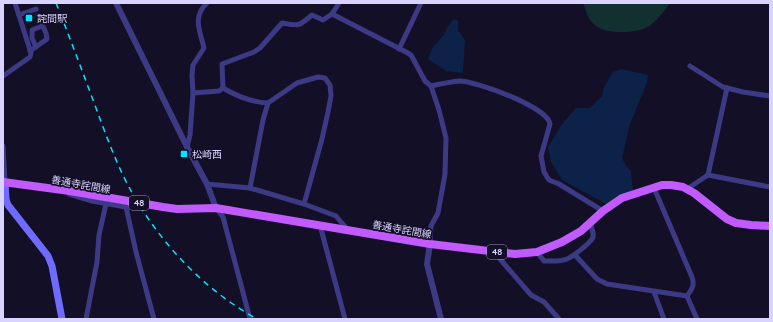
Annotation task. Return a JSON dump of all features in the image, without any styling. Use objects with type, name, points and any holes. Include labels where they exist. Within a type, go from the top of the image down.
[{"type":"main road","name":"善通寺詫間線","points":[[4,182],[177,209],[216,208],[430,244],[515,254],[538,252],[562,242],[581,231],[603,211],[622,198],[662,185],[671,185],[687,189],[727,219],[736,223],[770,226]]},
{"type":"main road","points":[[4,182],[8,205],[48,256],[52,266],[62,319]]},
{"type":"street","points":[[3,76],[30,57],[30,51],[15,3]]},
{"type":"street","points":[[116,3],[187,147],[207,184],[216,208],[223,217],[250,319]]},
{"type":"street","points":[[187,147],[190,135],[193,65],[204,48],[199,29],[199,14],[207,3]]},
{"type":"street","points":[[223,88],[222,64],[254,52],[260,48],[282,23],[298,26],[312,15],[323,20],[332,14],[339,3]]},
{"type":"street","points":[[399,48],[421,3]]},
{"type":"street","points":[[19,14],[36,9]]},
{"type":"street","points":[[332,14],[411,55],[425,81],[431,86],[440,110],[446,138],[445,174],[438,213],[431,226],[427,264],[441,319]]},
{"type":"street","points":[[30,51],[47,40],[46,33],[38,15]]},
{"type":"street","points":[[36,47],[32,38],[32,30],[42,26]]},
{"type":"street","points":[[690,66],[723,87],[770,96]]},
{"type":"street","points":[[250,188],[263,120],[268,103],[297,83],[318,77],[325,78],[330,85],[330,101],[322,139],[304,204]]},
{"type":"street","points":[[431,86],[459,81],[474,84],[506,94],[544,114],[550,120],[541,156],[544,172],[549,180],[603,211]]},
{"type":"street","points":[[193,92],[219,91],[223,88]]},
{"type":"street","points":[[223,88],[238,97],[250,101],[268,103]]},
{"type":"street","points":[[708,176],[727,88]]},
{"type":"street","points":[[3,146],[4,182]]},
{"type":"street","points":[[687,189],[708,176],[770,187]]},
{"type":"street","points":[[207,184],[250,188],[304,204],[336,216],[347,229]]},
{"type":"street","points":[[654,188],[694,282],[693,287],[687,296]]},
{"type":"street","points":[[61,190],[78,198],[126,207],[136,252],[154,319]]},
{"type":"street","points":[[86,319],[97,262],[99,235],[106,204]]},
{"type":"street","points":[[538,252],[544,261],[558,262],[575,255],[592,239],[593,231],[590,224]]},
{"type":"street","points":[[320,225],[345,319]]},
{"type":"street","points":[[502,253],[500,259],[531,295],[544,302],[559,319]]},
{"type":"street","points":[[575,255],[597,279],[607,284],[687,296]]},
{"type":"street","points":[[654,292],[664,319]]},
{"type":"street","points":[[687,296],[697,319]]},
{"type":"green space","points":[[583,3],[670,3],[659,17],[646,28],[631,32],[614,32],[595,25],[589,18]]},
{"type":"water","points":[[454,19],[458,21],[458,30],[465,40],[463,73],[446,71],[428,59],[433,47],[444,35],[448,26]]},
{"type":"water","points":[[621,69],[648,75],[647,83],[630,124],[622,158],[626,166],[631,171],[633,191],[606,204],[562,180],[551,162],[548,147],[562,124],[576,108],[590,108],[602,96],[604,87],[613,72]]},
{"type":"railway","points":[[56,3],[107,139],[125,179],[142,209],[154,227],[184,263],[218,293],[257,319]]},
{"type":"place","name":"詫間駅","points":[[29,18]]},
{"type":"place","name":"松崎西","points":[[184,154]]}]
